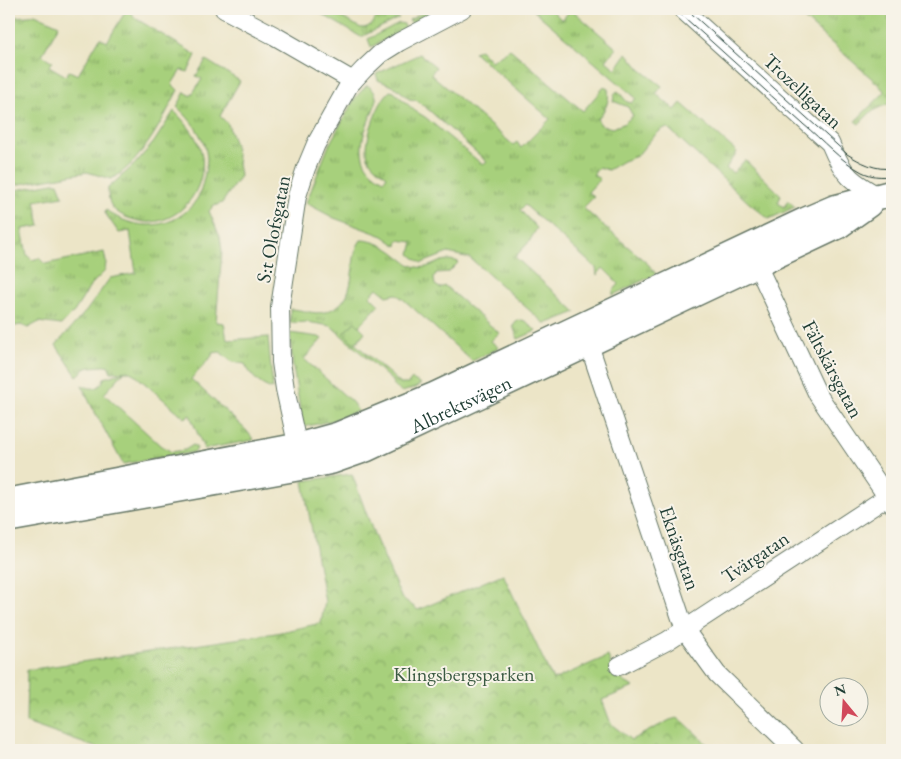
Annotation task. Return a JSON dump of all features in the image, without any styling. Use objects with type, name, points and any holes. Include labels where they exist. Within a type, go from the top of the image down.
[{"type":"main road","name":"Albrektsvägen","points":[[9,519],[300,456],[338,435],[586,334],[753,256],[834,208],[888,198]]},
{"type":"main road","name":"Albrektsvägen","points":[[9,500],[300,456]]},
{"type":"street","points":[[224,9],[353,81]]},
{"type":"street","name":"S:t Olofsgatan","points":[[300,456],[285,389],[280,307],[297,196],[306,168],[323,131],[353,81],[380,54],[413,34],[462,9]]},
{"type":"street","name":"Trozelligatan","points":[[682,9],[830,143],[839,165],[853,181],[888,198]]},
{"type":"street","name":"Fältskärsgatan","points":[[753,256],[818,395],[890,500]]},
{"type":"street","name":"Eknäsgatan","points":[[586,334],[685,630],[717,674],[795,750]]},
{"type":"street","name":"Tvärgatan","points":[[620,666],[668,641],[768,574],[890,500]]},
{"type":"green space","points":[[127,9],[135,18],[196,55],[188,72],[181,70],[172,84],[178,90],[150,140],[132,163],[111,179],[87,172],[9,186],[9,17],[35,14],[59,25],[42,55],[53,62],[49,66],[66,76],[69,71],[78,75],[100,38],[107,42]]},
{"type":"green space","points":[[313,9],[326,9],[361,28],[371,25],[382,9],[392,9],[399,18],[361,37]]},
{"type":"green space","points":[[429,9],[446,9],[414,25],[409,20]]},
{"type":"green space","points":[[532,9],[551,9],[562,20],[571,9],[616,48],[606,61],[616,69],[627,53],[640,69],[662,86],[656,94],[675,110],[681,103],[737,152],[726,168],[733,173],[745,160],[781,195],[778,203],[784,207],[788,200],[795,207],[769,219],[749,203],[668,128],[662,129],[637,156],[623,161],[608,170],[599,167],[593,175],[600,179],[588,192],[594,197],[583,208],[648,264],[656,274],[613,295],[613,291],[619,284],[603,268],[597,275],[596,268],[525,205],[520,210],[537,228],[529,242],[515,257],[576,312],[545,324],[470,258],[448,253],[422,263],[410,254],[413,242],[398,240],[397,246],[383,236],[334,218],[306,203],[329,145],[355,98],[367,85],[374,92],[376,103],[364,135],[362,155],[373,173],[384,180],[387,176],[371,163],[367,150],[376,112],[390,91],[394,92],[483,165],[487,162],[416,100],[409,99],[397,88],[378,80],[376,74],[420,54],[436,67],[431,74],[513,145],[517,142],[521,148],[550,119],[474,52],[480,49],[491,61],[510,49],[583,111],[604,87],[608,89],[606,106],[597,119],[601,125],[612,128],[623,124],[633,116],[628,107],[613,101],[615,93],[618,91],[627,102],[632,103],[636,98]]},
{"type":"green space","points":[[793,9],[892,9],[892,102],[871,112],[859,124],[855,121],[885,92]]},
{"type":"green space","points":[[399,23],[404,24],[405,27],[402,31],[371,47],[368,39]]},
{"type":"green space","points":[[206,60],[240,81],[220,116],[228,124],[235,145],[240,176],[222,203],[214,206],[209,211],[220,237],[222,251],[216,322],[224,323],[227,340],[268,337],[273,389],[264,386],[256,380],[245,364],[232,362],[220,352],[212,353],[212,356],[191,379],[246,430],[254,440],[204,449],[190,415],[185,418],[134,374],[128,371],[111,372],[108,365],[89,367],[77,376],[56,345],[87,310],[110,278],[136,273],[130,231],[119,233],[105,213],[106,210],[129,222],[154,225],[178,217],[188,210],[198,197],[206,166],[206,152],[197,130],[177,107],[185,92],[191,96],[202,79],[196,76]]},
{"type":"green space","points":[[174,111],[192,132],[202,156],[202,168],[196,190],[183,208],[163,220],[146,222],[126,217],[111,206],[108,188],[134,165],[154,142]]},
{"type":"green space","points":[[58,183],[63,196],[35,201],[40,226],[22,229],[27,255],[32,260],[39,258],[45,264],[104,252],[105,271],[91,285],[74,312],[61,325],[39,322],[28,328],[21,325],[9,327],[9,194],[11,191]]},
{"type":"green space","points":[[361,240],[370,241],[385,247],[409,264],[417,267],[428,266],[446,260],[459,262],[449,272],[436,273],[435,285],[440,288],[445,286],[499,333],[491,341],[499,348],[472,361],[403,299],[396,294],[387,296],[377,288],[370,296],[379,305],[359,326],[355,322],[343,333],[401,384],[408,384],[412,379],[421,384],[402,392],[331,326],[307,322],[290,323],[290,309],[316,313],[325,312],[337,307],[344,299],[349,290],[356,249]]},
{"type":"green space","points":[[517,321],[527,322],[536,331],[518,339],[513,326]]},
{"type":"green space","points":[[355,322],[365,332],[355,344],[343,333]]},
{"type":"green space","points":[[290,333],[322,339],[304,359],[352,402],[358,411],[331,421],[303,427],[293,367]]},
{"type":"green space","points":[[124,372],[104,394],[161,446],[171,452],[185,450],[193,445],[197,448],[195,452],[123,464],[82,385],[95,388],[101,385],[104,378]]},
{"type":"green space","name":"Klingsbergsparken","points":[[352,474],[375,537],[401,597],[418,610],[503,574],[553,680],[608,656],[617,675],[634,687],[602,700],[611,724],[631,740],[677,718],[684,722],[713,750],[103,750],[26,723],[27,670],[276,633],[321,623],[325,602],[303,481]]},
{"type":"tram line","points":[[675,9],[846,162],[870,175],[892,176]]},
{"type":"tram line","points":[[692,14],[847,154],[874,167],[892,168]]}]
